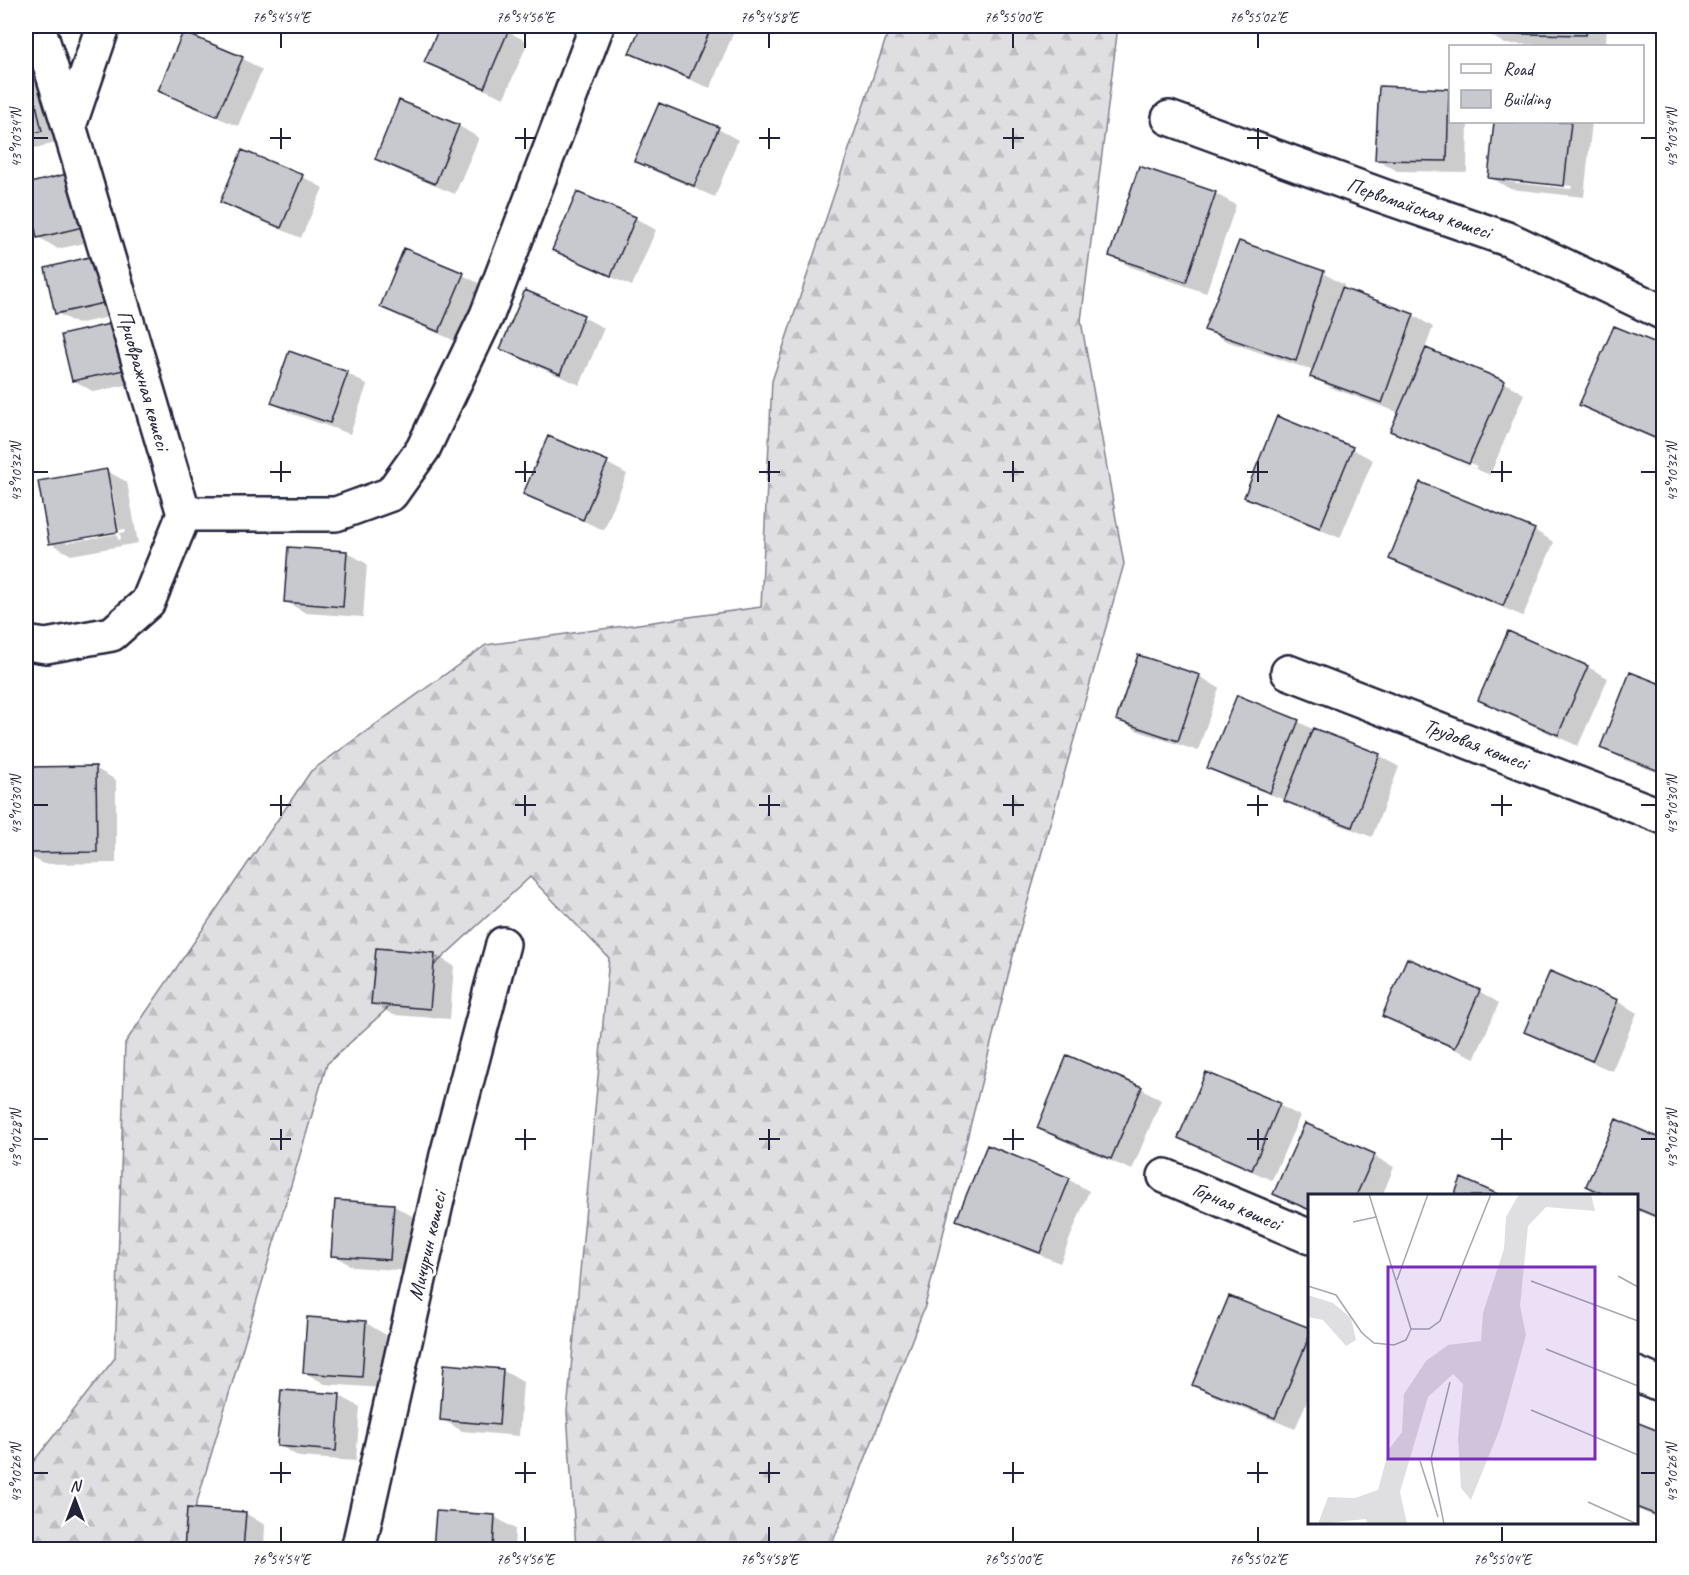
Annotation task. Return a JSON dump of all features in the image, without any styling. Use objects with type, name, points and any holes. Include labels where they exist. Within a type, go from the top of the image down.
[{"type":"street","name":"Приовражная көшесі","points":[[38,26],[184,514]]},
{"type":"street","points":[[69,126],[103,26]]},
{"type":"street","points":[[26,643],[46,646],[112,634],[148,602],[184,514],[336,514],[391,494],[423,449],[487,315],[597,26]]},
{"type":"street","name":"Первомайская көшесі","points":[[1169,118],[1510,240],[1664,313]]},
{"type":"street","name":"Трудовая көшесі","points":[[1288,672],[1664,817]]},
{"type":"street","name":"Мичурин көшесі","points":[[358,1550],[447,1155],[503,944]]},
{"type":"street","name":"Горная көшесі","points":[[1165,1176],[1308,1236]]},
{"type":"street","points":[[1638,1375],[1664,1386]]},
{"type":"green space","points":[[890,26],[1118,26],[1081,321],[1124,564],[1018,936],[925,1306],[830,1549],[576,1549],[567,1412],[609,958],[530,877],[327,1064],[183,1549],[26,1549],[26,1471],[115,1358],[125,1043],[311,771],[486,645],[761,607],[772,381]]},
{"type":"building","points":[[440,26],[501,26],[509,29],[484,88],[424,62]]},
{"type":"building","points":[[641,26],[712,26],[689,78],[629,53]]},
{"type":"building","points":[[1484,26],[1587,26],[1586,35],[1484,33]]},
{"type":"building","points":[[183,32],[243,57],[217,116],[158,91]]},
{"type":"building","points":[[30,77],[42,131],[26,135],[26,78]]},
{"type":"building","points":[[1379,86],[1449,89],[1447,161],[1375,160]]},
{"type":"building","points":[[399,100],[459,125],[435,184],[375,159]]},
{"type":"building","points":[[659,103],[719,127],[694,186],[634,161]]},
{"type":"building","points":[[1494,123],[1571,123],[1564,186],[1488,178]]},
{"type":"building","points":[[242,150],[303,175],[281,228],[220,202]]},
{"type":"building","points":[[1139,166],[1216,192],[1186,282],[1109,256]]},
{"type":"building","points":[[75,172],[87,226],[37,238],[26,184]]},
{"type":"building","points":[[577,192],[636,217],[611,276],[552,250]]},
{"type":"building","points":[[1239,241],[1324,271],[1296,361],[1204,330]]},
{"type":"building","points":[[404,248],[464,273],[439,332],[380,307]]},
{"type":"building","points":[[97,255],[108,302],[55,314],[45,268]]},
{"type":"building","points":[[1342,288],[1414,314],[1382,403],[1310,377]]},
{"type":"building","points":[[525,290],[584,315],[560,374],[500,349]]},
{"type":"building","points":[[114,323],[124,370],[72,381],[61,335]]},
{"type":"building","points":[[1614,326],[1664,346],[1664,442],[1579,405]]},
{"type":"building","points":[[1426,348],[1505,381],[1469,464],[1390,431]]},
{"type":"building","points":[[289,351],[348,372],[330,423],[271,403]]},
{"type":"building","points":[[1277,416],[1353,447],[1320,528],[1244,497]]},
{"type":"building","points":[[548,436],[608,461],[583,520],[523,494]]},
{"type":"building","points":[[107,469],[118,532],[49,544],[38,481]]},
{"type":"building","points":[[1420,482],[1535,529],[1503,606],[1389,559]]},
{"type":"building","points":[[288,547],[347,551],[343,607],[284,602]]},
{"type":"building","points":[[1508,631],[1588,666],[1558,735],[1478,700]]},
{"type":"building","points":[[1138,655],[1200,675],[1178,741],[1116,720]]},
{"type":"building","points":[[1630,672],[1664,685],[1664,773],[1600,748]]},
{"type":"building","points":[[1237,695],[1299,720],[1270,793],[1207,768]]},
{"type":"building","points":[[1313,728],[1380,754],[1352,827],[1284,801]]},
{"type":"building","points":[[96,766],[97,852],[26,853],[26,767]]},
{"type":"building","points":[[1664,939],[1664,960],[1656,957]]},
{"type":"building","points":[[376,948],[435,953],[430,1009],[371,1004]]},
{"type":"building","points":[[1407,958],[1480,990],[1455,1048],[1382,1016]]},
{"type":"building","points":[[1550,971],[1618,1000],[1592,1061],[1524,1032]]},
{"type":"building","points":[[1067,1055],[1142,1087],[1111,1159],[1037,1128]]},
{"type":"building","points":[[1206,1072],[1280,1103],[1252,1170],[1178,1138]]},
{"type":"building","points":[[1616,1119],[1664,1140],[1664,1220],[1638,1209],[1638,1194],[1603,1194],[1586,1186]]},
{"type":"building","points":[[1305,1123],[1375,1154],[1357,1194],[1308,1194],[1308,1209],[1273,1194]]},
{"type":"building","points":[[987,1145],[1070,1178],[1040,1253],[956,1220]]},
{"type":"building","points":[[1461,1178],[1497,1194],[1455,1194]]},
{"type":"building","points":[[335,1200],[394,1204],[390,1260],[331,1256]]},
{"type":"building","points":[[1229,1296],[1308,1327],[1308,1340],[1275,1418],[1192,1385]]},
{"type":"building","points":[[307,1317],[366,1321],[362,1377],[303,1373]]},
{"type":"building","points":[[444,1364],[503,1369],[499,1425],[440,1420]]},
{"type":"building","points":[[281,1390],[340,1394],[336,1451],[277,1446]]},
{"type":"building","points":[[1638,1423],[1664,1433],[1664,1518],[1638,1508]]},
{"type":"building","points":[[187,1508],[246,1512],[243,1550],[184,1550]]},
{"type":"building","points":[[436,1511],[495,1515],[493,1550],[433,1550]]}]
